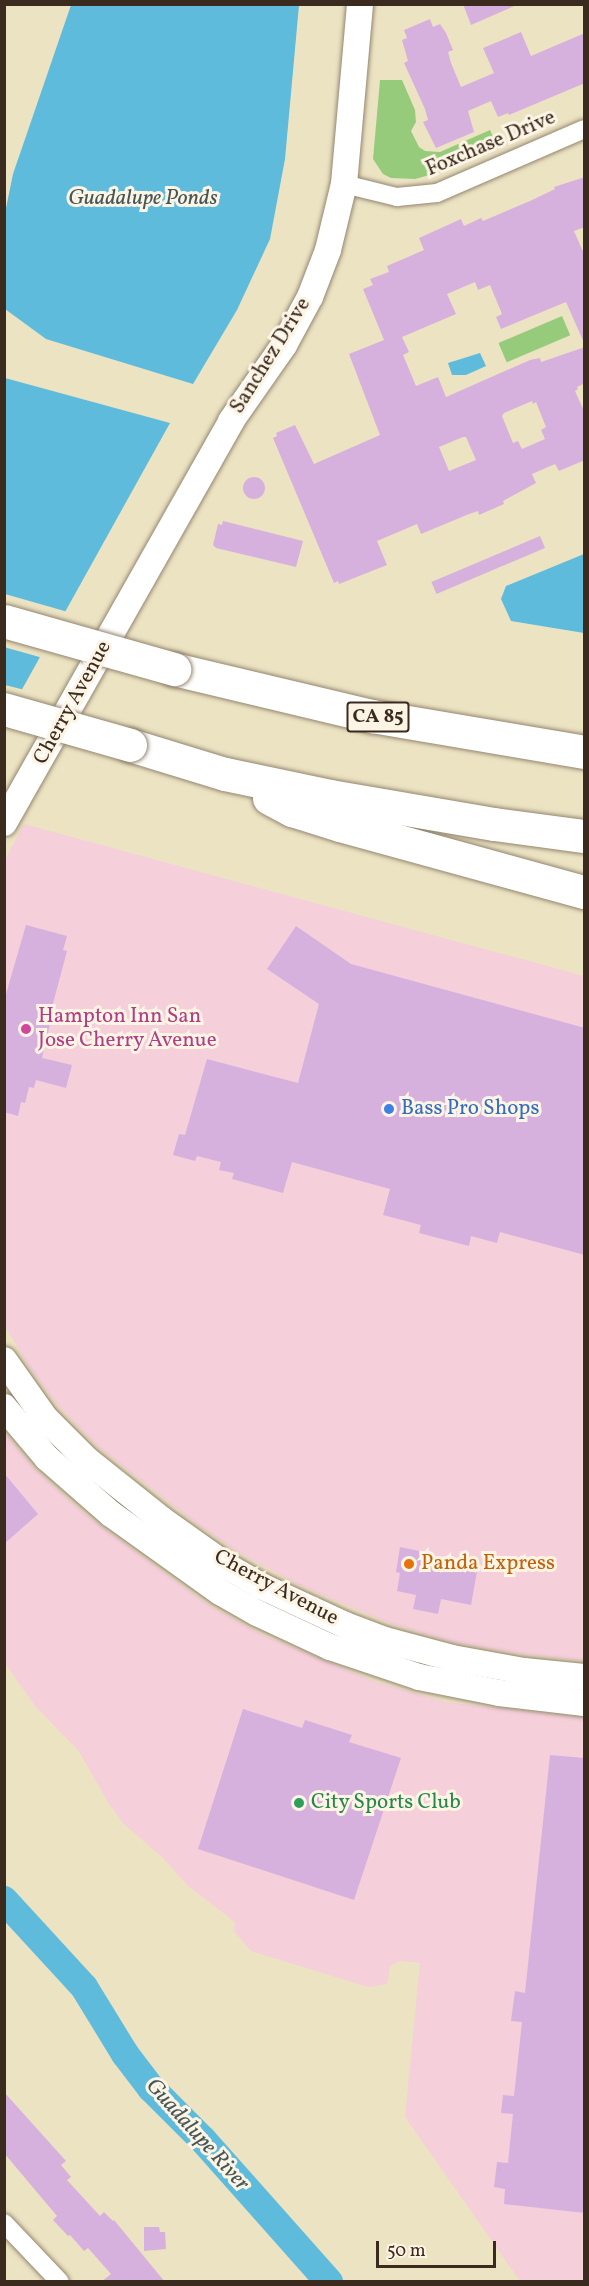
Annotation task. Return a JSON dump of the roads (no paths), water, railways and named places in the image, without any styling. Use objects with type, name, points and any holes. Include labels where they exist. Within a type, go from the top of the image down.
[{"type":"highway","name":"CA 85","points":[[4,621],[174,669],[372,716],[585,752]]},
{"type":"highway","points":[[4,709],[225,774],[330,796],[471,820],[585,836]]},
{"type":"highway","points":[[225,774],[292,810],[585,892]]},
{"type":"street","name":"Sanchez Drive","points":[[141,582],[231,421],[284,345],[310,297],[328,250],[345,184],[360,4]]},
{"type":"street","name":"Foxchase Drive","points":[[345,184],[397,197],[437,193],[585,129]]},
{"type":"street","name":"Cherry Avenue","points":[[4,823],[141,582]]},
{"type":"street","name":"Cherry Avenue","points":[[4,1360],[45,1418],[87,1460],[161,1519],[230,1568],[261,1586],[345,1625],[386,1640],[462,1660],[524,1671],[585,1677]]},
{"type":"street","name":"Cherry Avenue","points":[[4,1407],[47,1458],[111,1514],[220,1592],[257,1613],[330,1647],[419,1677],[499,1693],[585,1703]]},
{"type":"street","points":[[6,2230],[60,2282]]},
{"type":"water","name":"Guadalupe Ponds","points":[[71,5],[299,5],[285,159],[270,239],[237,310],[193,384],[46,339],[5,309],[5,213],[13,174]]},
{"type":"water","points":[[480,353],[486,366],[466,375],[452,375],[448,363]]},
{"type":"water","points":[[5,378],[170,423],[5,720]]},
{"type":"water","points":[[584,554],[584,633],[511,621],[501,599],[506,586]]},
{"type":"waterway","name":"Guadalupe River","points":[[4,1900],[84,1987],[125,2054],[151,2088],[203,2140],[329,2282]]},
{"type":"place","name":"Hampton Inn San Jose Cherry Avenue","points":[[26,1029]]},
{"type":"place","name":"Bass Pro Shops","points":[[389,1109]]},
{"type":"place","name":"Panda Express","points":[[409,1564]]},
{"type":"place","name":"City Sports Club","points":[[299,1803]]}]
